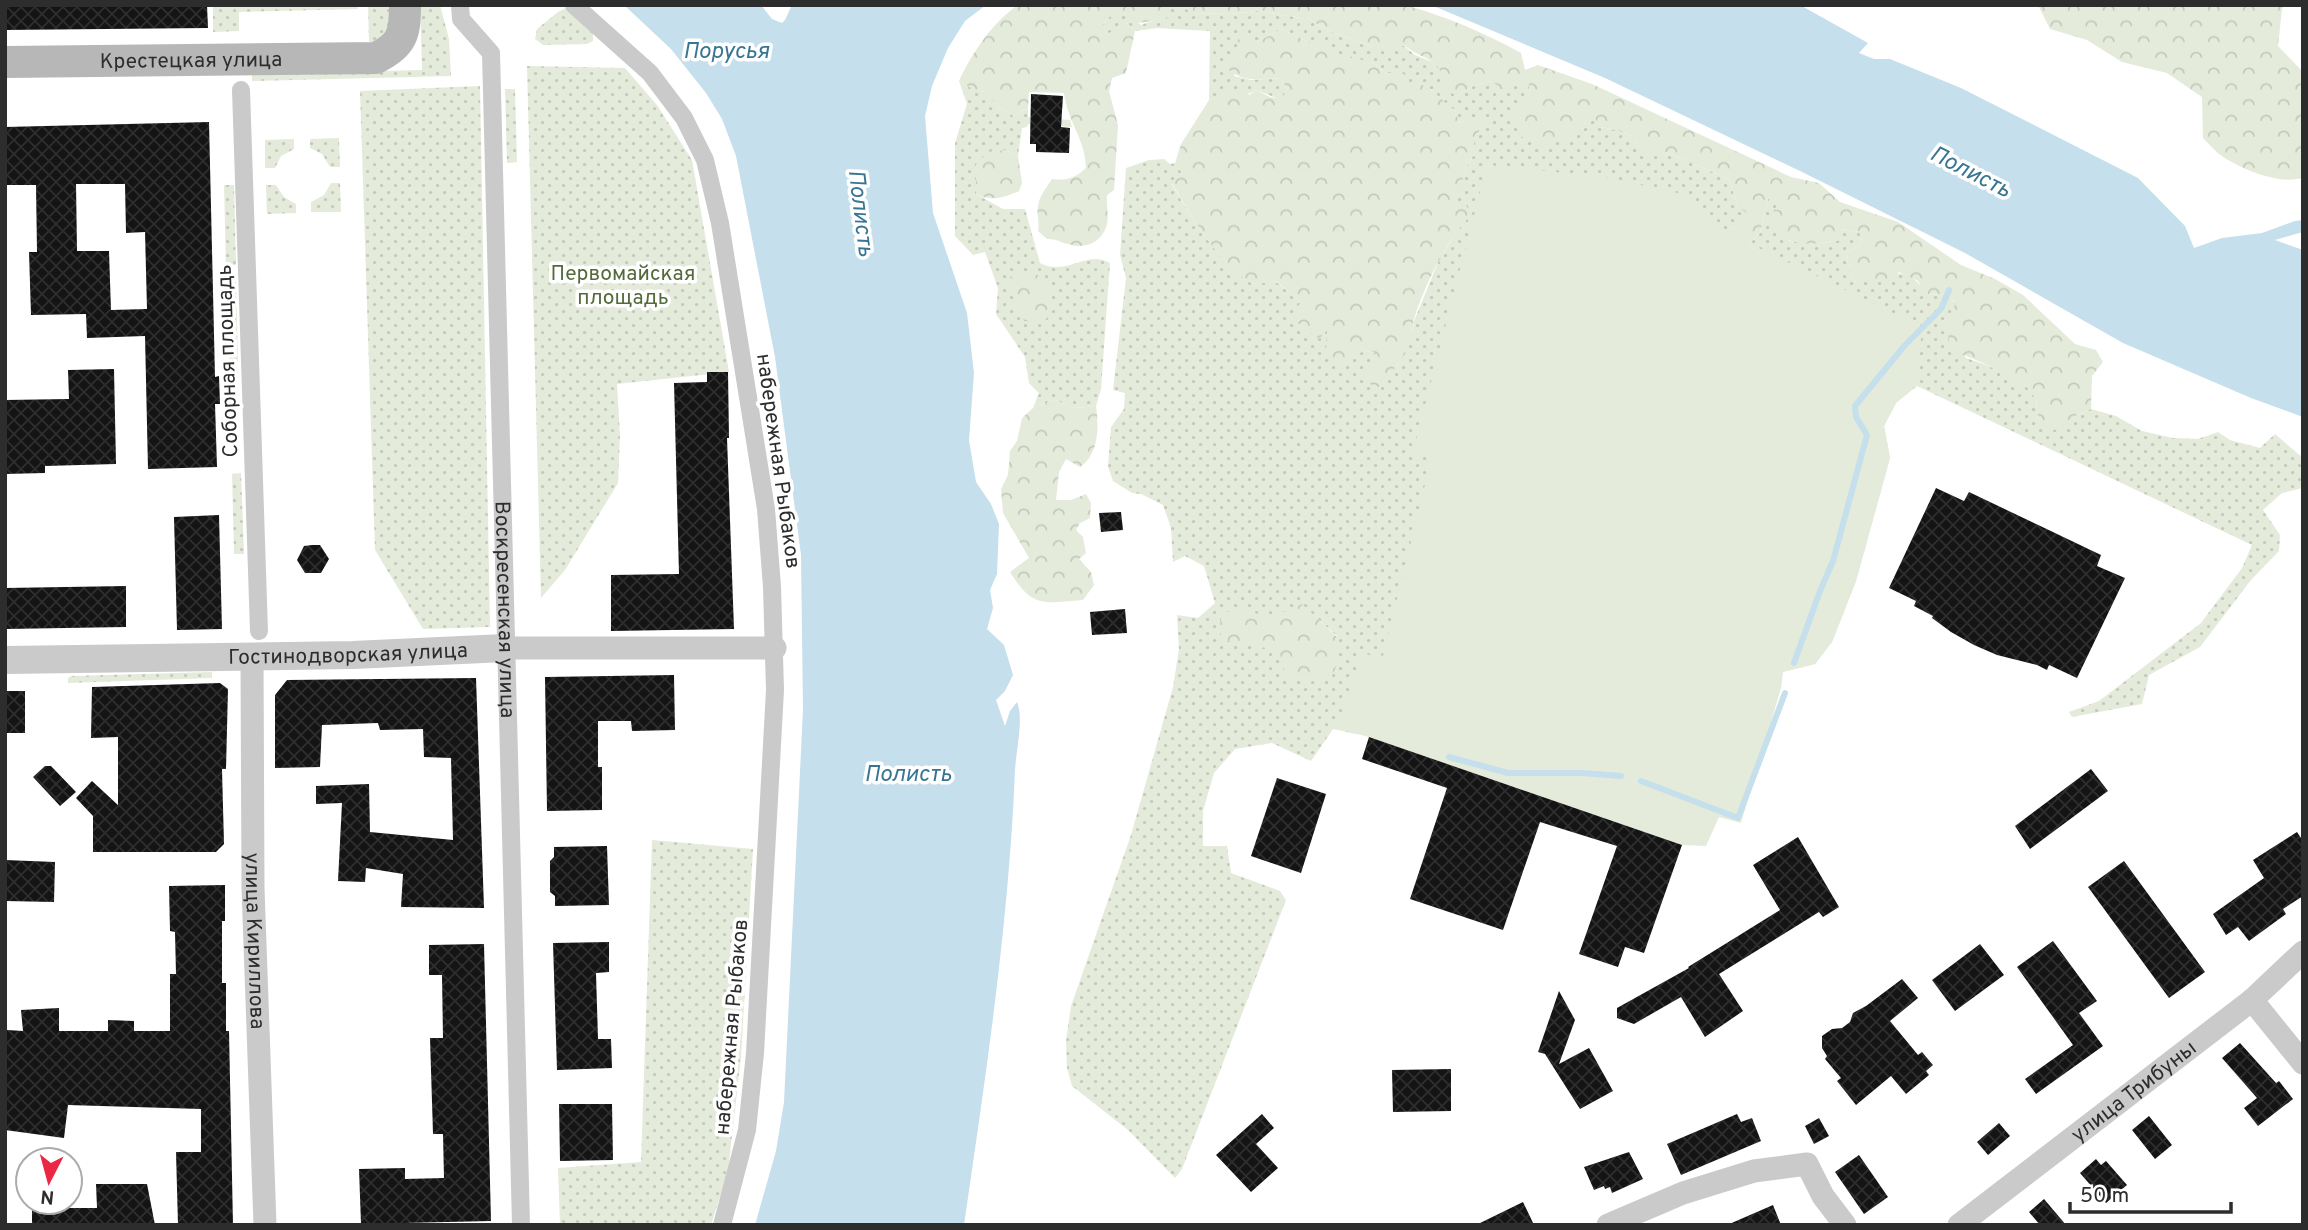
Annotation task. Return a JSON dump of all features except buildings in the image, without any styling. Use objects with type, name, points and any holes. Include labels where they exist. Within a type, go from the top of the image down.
[{"type":"main road","name":"Крестецкая улица","points":[[5,62],[376,58],[395,48],[405,27],[405,5]]},
{"type":"street","name":"Воскресенская улица","points":[[460,5],[461,19],[491,53],[522,1225]]},
{"type":"street","name":"набережная Рыбаков","points":[[574,5],[650,73],[684,118],[705,160],[720,223],[766,509],[775,690],[755,1053],[747,1130],[722,1225]]},
{"type":"street","name":"Соборная площадь","points":[[241,90],[256,643]]},
{"type":"street","name":"Гостинодворская улица","points":[[5,660],[256,643],[353,655],[505,649],[775,648]]},
{"type":"street","name":"улица Кириллова","points":[[256,643],[253,888],[265,1225]]},
{"type":"street","name":"улица Трибуны","points":[[1959,1225],[2252,1000],[2303,952]]},
{"type":"street","points":[[2252,1000],[2303,1063]]},
{"type":"street","points":[[1608,1225],[1683,1193],[1742,1175],[1807,1164],[1823,1196],[1845,1225]]},
{"type":"green space","points":[[213,5],[358,5],[358,9],[239,12],[239,31],[213,32]]},
{"type":"green space","points":[[368,5],[391,5],[390,30],[375,42],[369,42]]},
{"type":"green space","points":[[420,5],[440,5],[449,39],[451,76],[252,81],[252,74],[422,70]]},
{"type":"green space","points":[[1018,5],[1164,5],[1168,16],[1162,22],[1139,23],[1129,21],[1123,12],[1114,12],[1103,24],[1107,34],[1127,23],[1135,31],[1126,73],[1112,78],[1109,91],[1118,125],[1114,190],[1107,195],[1107,224],[1102,236],[1087,245],[1074,246],[1047,239],[1038,231],[1039,202],[1052,179],[1070,178],[1086,168],[1083,149],[1064,93],[1029,92],[1028,108],[1014,116],[999,108],[985,92],[959,81],[984,39]]},
{"type":"green space","points":[[1164,5],[1180,5],[1193,13],[1230,14],[1258,11],[1309,19],[1327,30],[1373,47],[1403,45],[1415,55],[1438,64],[1457,96],[1475,85],[1491,81],[1504,89],[1528,82],[1530,92],[1512,116],[1582,130],[1590,109],[1600,127],[1633,136],[1639,146],[1666,152],[1729,179],[1738,207],[1751,215],[1729,231],[1746,247],[1760,233],[1768,199],[1776,199],[1784,205],[1780,210],[1775,209],[1789,241],[1822,243],[1840,240],[1841,229],[1860,232],[1862,243],[1848,253],[1847,260],[1855,282],[1886,274],[1904,274],[1919,284],[1926,294],[1945,295],[1957,304],[1946,322],[1966,358],[1996,370],[2010,383],[2024,383],[2036,399],[2038,420],[2073,417],[2091,409],[2116,416],[2142,431],[2173,438],[2198,439],[2218,432],[2230,440],[2260,448],[2275,434],[2303,458],[2303,488],[2282,493],[2263,510],[2280,535],[2279,551],[2251,580],[2200,647],[2149,675],[2142,704],[2072,717],[2069,712],[2099,701],[2201,623],[2242,568],[2252,545],[1917,386],[1896,403],[1884,426],[1890,458],[1856,581],[1832,642],[1815,664],[1782,672],[1396,620],[1356,734],[1333,729],[1311,761],[1272,743],[1235,749],[1214,773],[1203,811],[1203,846],[1227,846],[1231,873],[1280,891],[1286,900],[1182,1169],[1175,1178],[1128,1130],[1072,1086],[1067,1068],[1066,1041],[1071,1006],[1131,835],[1173,687],[1179,649],[1177,615],[1198,618],[1215,603],[1204,566],[1185,556],[1173,562],[1171,528],[1163,505],[1141,494],[1132,493],[1113,481],[1108,467],[1111,427],[1124,409],[1125,393],[1113,390],[1126,278],[1120,255],[1126,168],[1149,160],[1164,159],[1170,164],[1175,163],[1183,174],[1172,184],[1208,240],[1231,267],[1253,283],[1275,281],[1302,302],[1327,329],[1363,351],[1377,352],[1397,366],[1411,340],[1414,321],[1439,260],[1468,218],[1456,200],[1466,167],[1474,154],[1474,138],[1485,123],[1475,119],[1458,123],[1455,110],[1443,103],[1432,90],[1410,84],[1386,73],[1373,63],[1329,55],[1281,29],[1257,42],[1245,32],[1238,49],[1234,76],[1251,80],[1281,78],[1287,89],[1282,100],[1256,90],[1245,95],[1209,100],[1210,31],[1157,28],[1135,31],[1127,23],[1107,35],[1103,24],[1114,12],[1123,11],[1141,25],[1155,20],[1166,11]],"holes":[[[1302,605],[1337,636],[1337,665],[1260,647],[1236,609],[1272,618]]]},
{"type":"green space","points":[[1180,5],[1404,5],[1478,32],[1521,53],[1525,70],[1538,65],[1592,84],[1791,177],[1819,183],[1840,202],[1898,222],[1961,265],[1995,279],[2023,295],[2075,344],[2096,350],[2103,362],[2092,376],[2091,409],[2073,417],[2054,431],[2038,420],[2036,399],[2024,383],[2010,383],[1990,366],[1950,347],[1946,322],[1956,303],[1945,295],[1925,294],[1918,281],[1899,272],[1888,280],[1855,282],[1847,260],[1848,253],[1862,243],[1860,232],[1842,229],[1841,240],[1822,243],[1794,242],[1778,234],[1772,227],[1774,209],[1780,210],[1783,205],[1776,199],[1768,199],[1760,233],[1746,247],[1730,240],[1729,231],[1750,215],[1738,207],[1729,179],[1666,152],[1649,153],[1639,146],[1633,136],[1600,127],[1590,110],[1582,130],[1570,139],[1540,146],[1520,136],[1512,115],[1530,92],[1528,82],[1504,90],[1491,81],[1475,85],[1457,96],[1442,88],[1442,78],[1437,65],[1404,45],[1400,48],[1373,47],[1327,30],[1309,19],[1258,11],[1230,14],[1193,13]]},
{"type":"green space","points":[[2038,5],[2284,5],[2278,46],[2303,72],[2303,177],[2272,178],[2227,159],[2203,138],[2202,97],[2167,73],[2122,62],[2087,40],[2050,29]]},
{"type":"green space","points":[[566,8],[593,33],[593,41],[587,44],[543,45],[535,39],[537,29]]},
{"type":"green space","points":[[1281,29],[1308,42],[1324,39],[1329,55],[1342,54],[1373,63],[1386,73],[1403,73],[1410,84],[1429,88],[1455,110],[1459,123],[1476,118],[1486,122],[1474,138],[1474,154],[1466,167],[1457,200],[1467,206],[1468,218],[1451,240],[1429,279],[1414,319],[1408,348],[1376,390],[1365,378],[1376,352],[1363,351],[1339,371],[1326,349],[1327,330],[1319,339],[1290,317],[1301,302],[1276,281],[1254,283],[1232,268],[1208,240],[1172,183],[1183,174],[1175,163],[1181,144],[1209,100],[1240,88],[1249,95],[1256,90],[1282,99],[1287,89],[1281,78],[1244,78],[1225,66],[1245,31],[1257,42]]},
{"type":"green space","name":"Первомайская площадь","points":[[527,66],[625,68],[657,105],[692,160],[729,372],[617,384],[620,436],[618,483],[565,570],[541,598]]},
{"type":"green space","points":[[959,81],[985,92],[999,108],[1014,116],[1028,108],[1028,117],[1070,120],[1072,127],[1028,124],[1022,128],[1018,156],[1005,150],[976,194],[1003,209],[1025,209],[1040,263],[1059,267],[1094,259],[1110,263],[1101,389],[1096,406],[1076,408],[1054,400],[1033,408],[1039,393],[1029,383],[1025,357],[996,314],[998,288],[985,252],[973,255],[955,236],[955,143],[967,104]]},
{"type":"green space","points":[[480,86],[490,627],[423,629],[375,550],[360,91]]},
{"type":"green space","points":[[505,89],[515,89],[517,162],[507,163]]},
{"type":"green space","points":[[339,138],[340,167],[330,167],[322,154],[310,148],[310,139]]},
{"type":"green space","points":[[294,139],[294,149],[281,156],[275,168],[265,168],[265,140]]},
{"type":"green space","points":[[1005,150],[1018,156],[1022,183],[1019,191],[993,198],[976,194],[976,164],[988,152]]},
{"type":"green space","points":[[1487,165],[1605,177],[1678,193],[1734,236],[1922,327],[1917,385],[1896,403],[1884,426],[1890,458],[1856,581],[1832,642],[1815,664],[1783,672],[1781,688],[1741,823],[1719,817],[1706,846],[1682,845],[1369,737],[1337,729],[1361,654],[1383,656],[1432,456],[1413,452]]},
{"type":"green space","points":[[331,183],[340,183],[341,212],[311,212],[311,202],[324,195]]},
{"type":"green space","points":[[224,185],[234,185],[236,265],[226,266]]},
{"type":"green space","points":[[266,185],[276,185],[284,197],[296,204],[296,213],[267,214]]},
{"type":"green space","points":[[1029,273],[1046,277],[1051,289],[1052,306],[1044,322],[1024,321],[1014,305],[1020,297],[1009,286],[1009,277]]},
{"type":"green space","points":[[226,281],[236,281],[238,362],[229,362]]},
{"type":"green space","points":[[1054,400],[1076,408],[1096,406],[1097,431],[1094,448],[1080,467],[1066,459],[1059,472],[1056,500],[1071,500],[1086,494],[1091,503],[1090,518],[1080,523],[1076,530],[1083,537],[1086,553],[1079,559],[1091,572],[1094,585],[1083,600],[1040,601],[1025,592],[1010,572],[1029,558],[1003,513],[1001,489],[1008,475],[1010,451],[1017,441],[1022,418],[1033,408]]},
{"type":"green space","points":[[241,473],[244,554],[234,554],[232,474]]},
{"type":"green space","points":[[1302,604],[1337,637],[1337,665],[1331,678],[1308,682],[1289,678],[1273,649],[1223,640],[1219,629],[1222,614],[1236,609],[1272,617]]},
{"type":"green space","points":[[212,672],[212,678],[68,683],[71,676]]},
{"type":"green space","points":[[652,840],[753,849],[741,1057],[728,1171],[711,1225],[560,1225],[558,1168],[641,1162]]},
{"type":"water","name":"Полисть","points":[[624,5],[761,5],[772,19],[782,23],[792,5],[986,5],[965,21],[948,48],[932,86],[925,116],[933,213],[967,313],[974,373],[969,440],[976,482],[991,504],[999,524],[997,574],[990,590],[993,608],[987,629],[1004,645],[1013,675],[1005,691],[996,700],[1005,726],[1010,711],[1017,702],[1020,716],[1002,941],[964,1225],[755,1225],[776,1151],[784,1102],[803,710],[801,555],[775,357],[736,156],[722,119],[706,93],[671,49]]},
{"type":"water","points":[[1431,5],[1800,5],[1868,43],[1859,53],[1874,59],[1890,59],[1961,88],[2138,178],[2185,226],[2194,248],[2222,238],[2262,233],[2303,220],[2303,232],[2275,240],[2303,250],[2303,417],[2251,398],[2123,343],[1965,253],[1802,172],[1605,78]]},
{"type":"waterway","points":[[1794,663],[1833,561],[1867,435],[1856,417],[1855,406],[1905,345],[1941,309],[1949,290]]},
{"type":"waterway","points":[[1641,781],[1738,818],[1785,693]]},
{"type":"waterway","points":[[1449,757],[1508,773],[1621,776]]},
{"type":"water label","name":"Порусья","points":[[726,50]]}]
